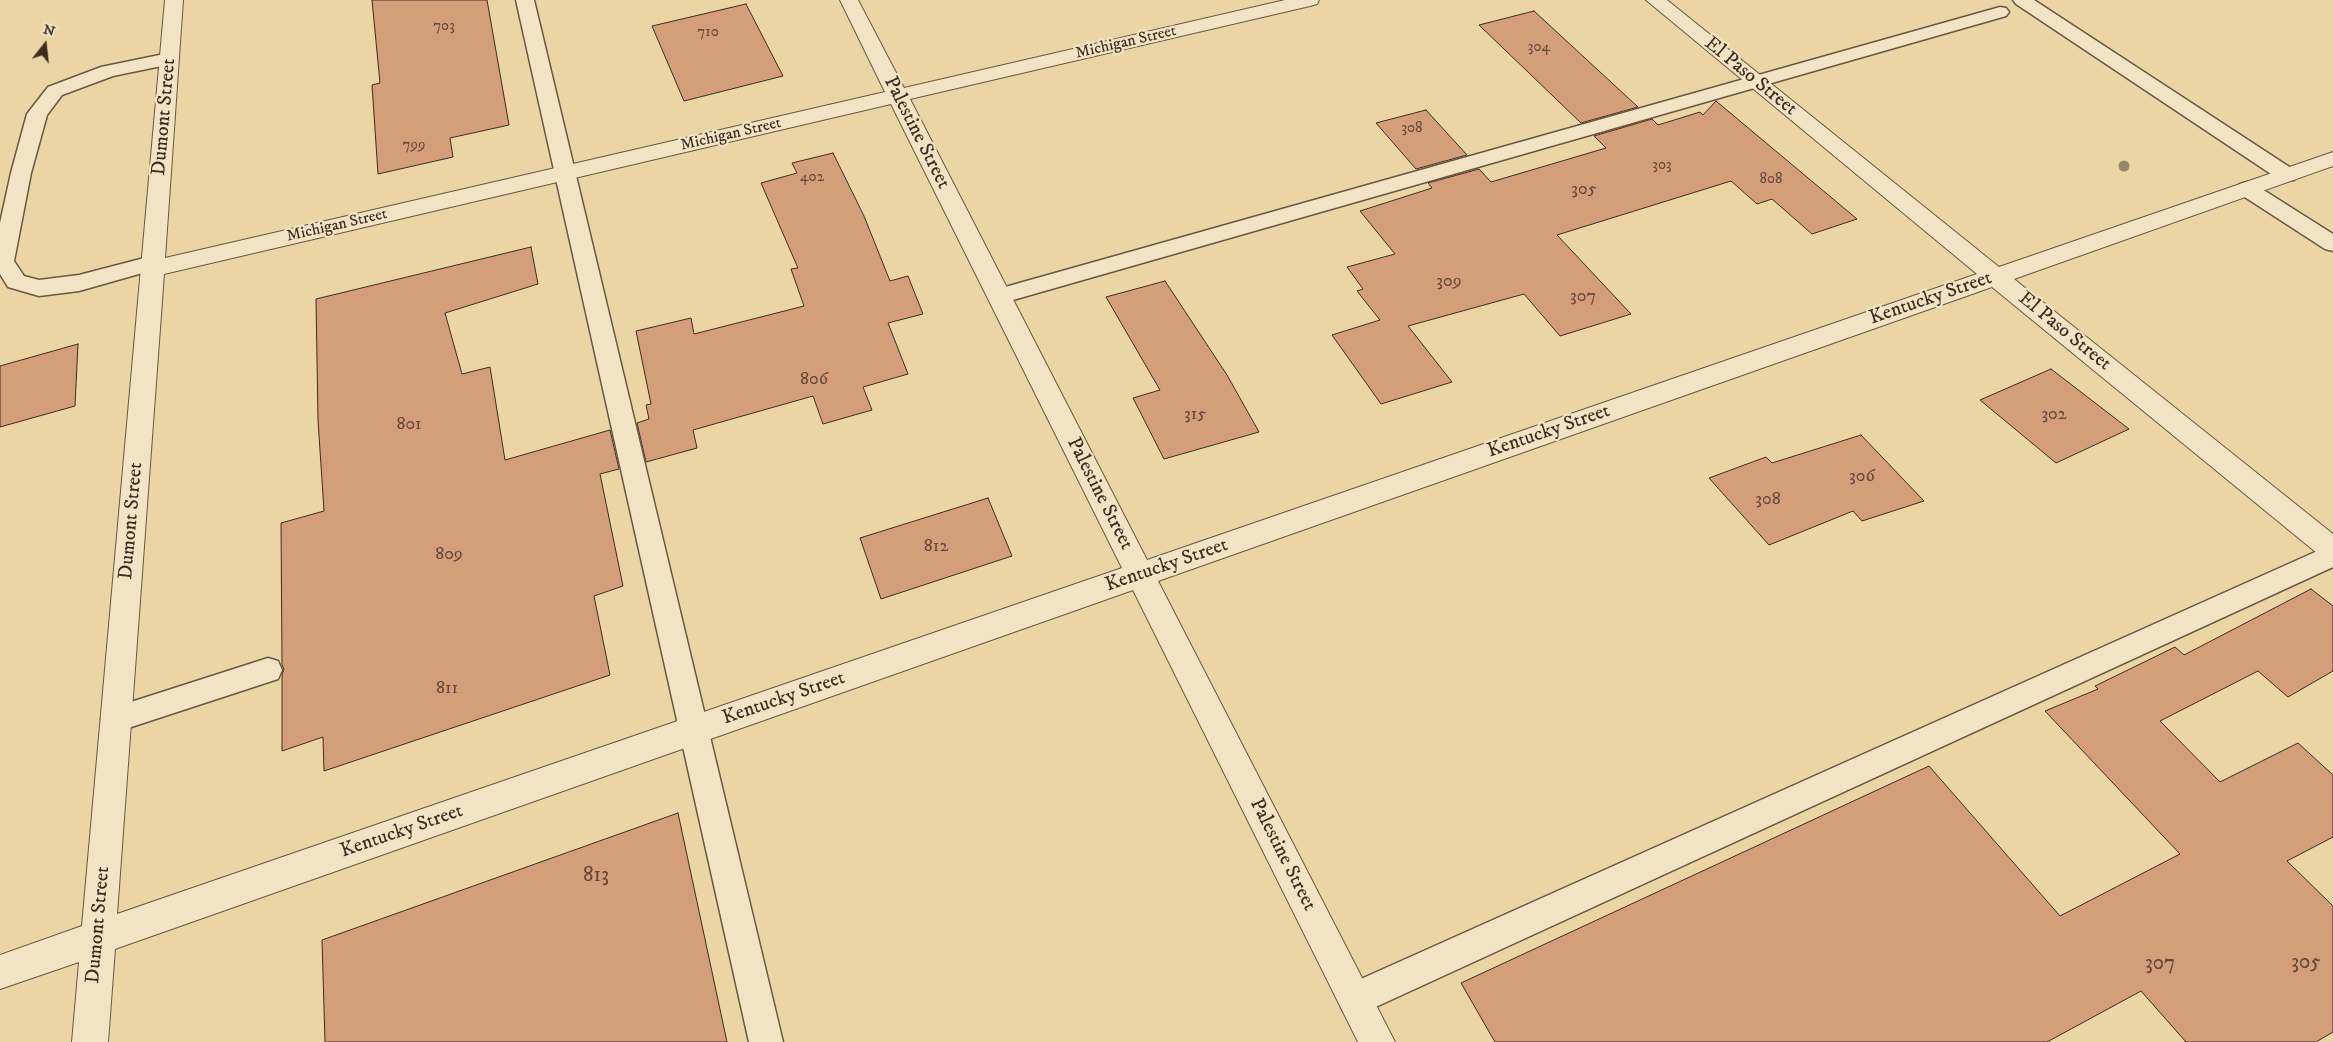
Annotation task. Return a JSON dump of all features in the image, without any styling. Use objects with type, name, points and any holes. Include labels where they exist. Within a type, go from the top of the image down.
[{"type":"street","name":"Dumont Street","points":[[90,1042],[174,0]]},
{"type":"street","name":"Palestine Street","points":[[849,0],[1377,1042]]},
{"type":"street","name":"Michigan Street","points":[[152,266],[565,173],[1310,0]]},
{"type":"street","name":"El Paso Street","points":[[1655,0],[2333,550]]},
{"type":"street","name":"Kentucky Street","points":[[0,972],[2333,159]]},
{"type":"lane","points":[[525,0],[766,1042]]},
{"type":"lane","points":[[2022,0],[2286,175]]},
{"type":"lane","points":[[999,296],[2000,12]]},
{"type":"lane","points":[[152,266],[79,283],[39,288],[16,282],[3,261],[21,173],[37,114],[56,91],[108,72],[170,59]]},
{"type":"lane","points":[[2247,188],[2333,244]]},
{"type":"lane","points":[[1355,999],[2333,555]]},
{"type":"lane","points":[[116,719],[268,670]]},
{"type":"building","points":[[372,0],[487,0],[509,125],[450,138],[453,157],[378,174],[372,85],[380,83]]},
{"type":"building","points":[[746,4],[783,76],[684,101],[652,26]]},
{"type":"building","points":[[1534,11],[1638,107],[1581,123],[1479,25]]},
{"type":"building","points":[[1716,101],[1857,219],[1812,234],[1772,199],[1757,204],[1731,181],[1557,235],[1631,314],[1560,336],[1524,294],[1408,326],[1452,382],[1381,404],[1332,335],[1380,320],[1357,291],[1363,289],[1347,267],[1395,254],[1360,211],[1432,188],[1428,183],[1479,169],[1491,182],[1606,148],[1594,136],[1652,119],[1658,125],[1700,112],[1703,115]]},
{"type":"building","points":[[1426,110],[1467,155],[1416,169],[1376,123]]},
{"type":"building","points":[[833,153],[864,216],[890,281],[908,276],[923,314],[888,323],[908,374],[863,387],[872,410],[823,424],[813,396],[693,430],[697,448],[646,462],[637,423],[649,419],[646,405],[651,404],[636,331],[691,318],[694,334],[804,306],[791,269],[798,268],[761,183],[797,173],[792,163]]},
{"type":"building","points":[[531,247],[538,284],[445,313],[462,374],[490,367],[505,460],[610,430],[619,469],[600,474],[623,586],[594,596],[610,675],[324,771],[323,737],[282,751],[282,675],[284,669],[282,665],[281,523],[324,511],[318,420],[316,299]]},
{"type":"building","points":[[1165,281],[1227,375],[1259,432],[1164,459],[1133,398],[1160,390],[1106,297]]},
{"type":"building","points":[[78,344],[75,406],[0,427],[0,366]]},
{"type":"building","points":[[2051,369],[2129,429],[2056,463],[1980,400]]},
{"type":"building","points":[[1861,435],[1924,501],[1862,521],[1853,511],[1769,545],[1709,478],[1766,457],[1772,463]]},
{"type":"building","points":[[988,498],[1012,556],[881,599],[860,538]]},
{"type":"building","points":[[2311,589],[2333,606],[2333,671],[2288,697],[2258,671],[2160,721],[2220,782],[2298,743],[2333,775],[2333,837],[2287,861],[2333,906],[2333,1032],[2316,1042],[2186,1042],[2141,991],[2047,1042],[1495,1042],[1461,983],[1929,766],[2060,916],[2180,854],[2045,711],[2098,689],[2095,686],[2175,647],[2184,655]]},
{"type":"building","points":[[678,813],[727,1042],[325,1042],[322,940]]}]
